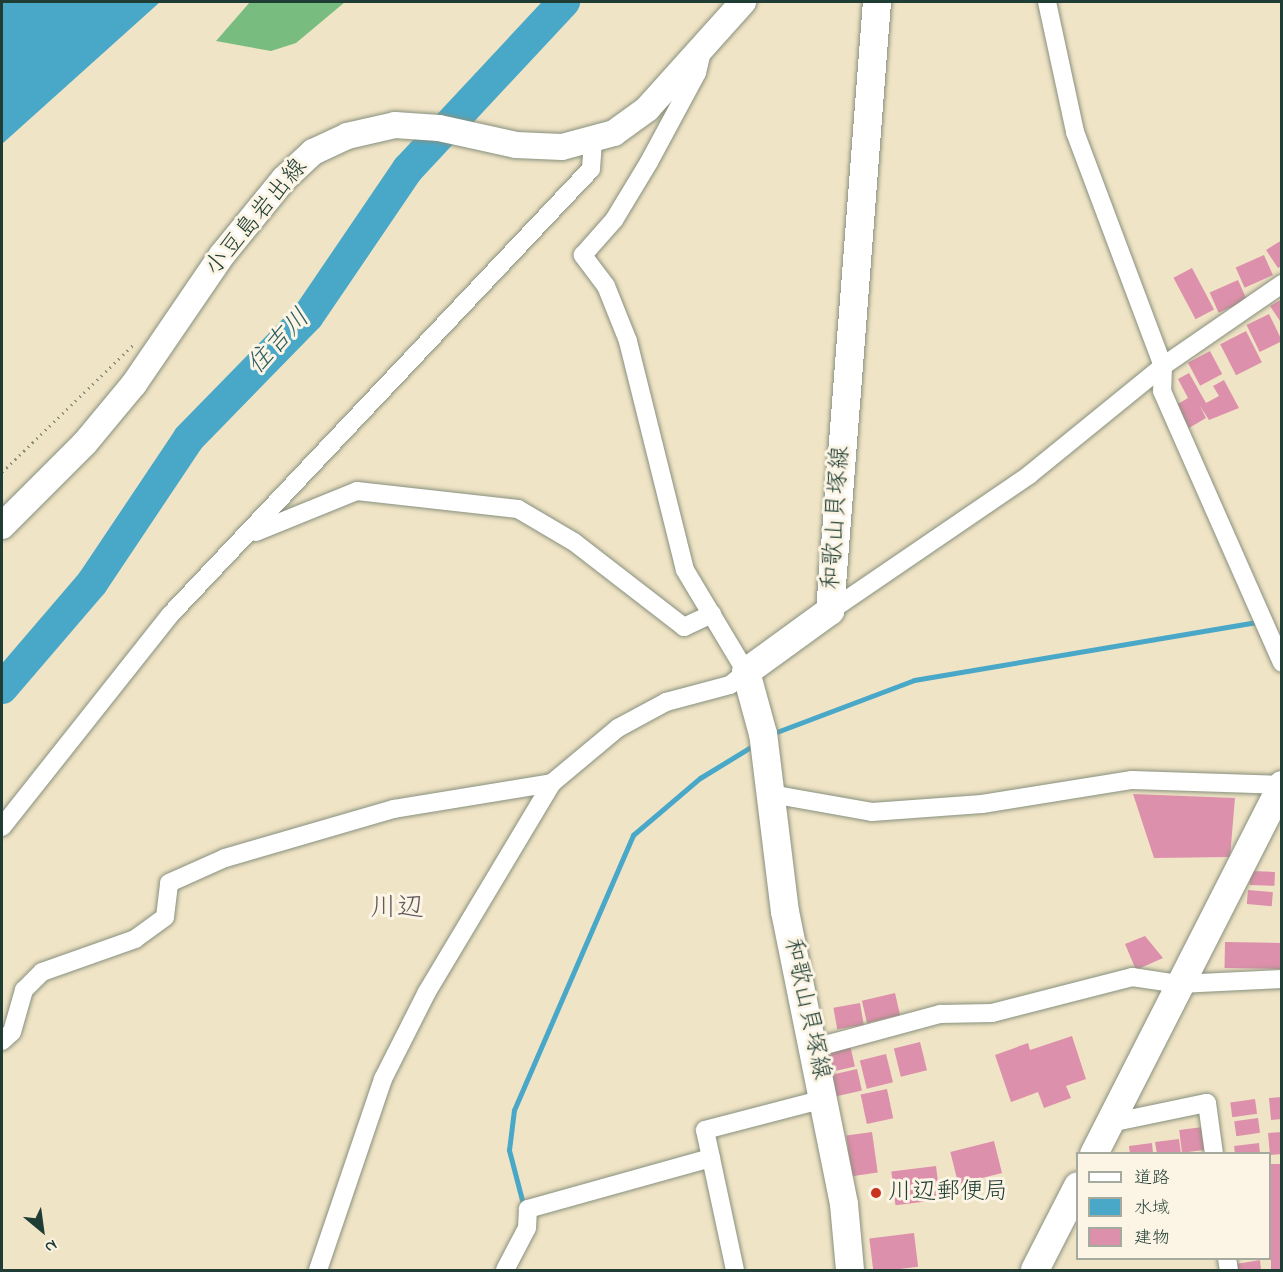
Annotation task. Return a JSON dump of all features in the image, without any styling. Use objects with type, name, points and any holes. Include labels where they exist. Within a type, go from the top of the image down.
[{"type":"main road","name":"小豆島岩出線","points":[[2,526],[85,443],[134,384],[284,179],[313,152],[347,136],[395,125],[439,128],[516,145],[562,147],[592,141],[614,133],[646,109],[743,2]]},
{"type":"main road","name":"和歌山貝塚線","points":[[850,1270],[824,1099],[785,912],[769,798],[763,734],[746,672],[830,611],[877,2]]},
{"type":"main road","points":[[1095,1152],[1281,785]]},
{"type":"main road","points":[[1035,1270],[1076,1188]]},
{"type":"street","points":[[1047,2],[1075,132],[1163,366],[1162,391],[1281,663]]},
{"type":"street","points":[[318,1270],[383,1079],[427,992],[552,783],[618,728],[666,702],[730,685],[746,672],[685,570],[628,341],[606,286],[583,255],[614,220],[649,162],[697,73],[704,45]]},
{"type":"street","points":[[2,826],[170,615],[250,535],[591,169],[592,141]]},
{"type":"street","points":[[830,611],[1029,475],[1163,366],[1281,284]]},
{"type":"street","points":[[250,535],[357,491],[518,509],[574,542],[684,627],[712,614]]},
{"type":"street","points":[[769,798],[782,796],[872,812],[982,804],[1132,780],[1281,785]]},
{"type":"street","points":[[2,1041],[12,1032],[24,990],[42,972],[135,939],[165,917],[169,883],[225,858],[394,809],[552,783]]},
{"type":"street","points":[[814,1048],[940,1014],[992,1013],[1132,977],[1179,984],[1281,979]]},
{"type":"street","points":[[735,1270],[705,1130],[824,1099]]},
{"type":"street","points":[[1110,1123],[1207,1103],[1214,1152]]},
{"type":"street","points":[[505,1270],[527,1228],[528,1209],[711,1158]]},
{"type":"path","points":[[2,472],[141,338]]},
{"type":"green space","points":[[250,2],[345,2],[296,43],[271,51],[216,41]]},
{"type":"water","points":[[2,2],[160,2],[2,144]]},
{"type":"building","points":[[1282,240],[1282,266],[1278,268],[1266,250]]},
{"type":"building","points":[[1264,255],[1273,275],[1245,288],[1236,268]]},
{"type":"building","points":[[1192,268],[1214,309],[1196,319],[1173,278]]},
{"type":"building","points":[[1238,280],[1247,300],[1219,313],[1210,293]]},
{"type":"building","points":[[1282,299],[1282,324],[1270,306]]},
{"type":"building","points":[[1269,314],[1282,341],[1260,352],[1247,325]]},
{"type":"building","points":[[1246,331],[1262,362],[1236,375],[1220,344]]},
{"type":"building","points":[[1210,351],[1222,374],[1200,386],[1188,363]]},
{"type":"building","points":[[1189,373],[1206,403],[1219,396],[1213,386],[1224,380],[1239,408],[1209,420],[1200,406],[1206,418],[1189,428],[1176,405],[1188,398],[1178,379]]},
{"type":"building","points":[[1133,794],[1235,798],[1230,857],[1154,858]]},
{"type":"building","points":[[1250,871],[1275,872],[1274,886],[1250,885]]},
{"type":"building","points":[[1248,890],[1273,892],[1272,906],[1247,904]]},
{"type":"building","points":[[1145,936],[1163,958],[1136,970],[1125,944]]},
{"type":"building","points":[[1225,942],[1282,943],[1282,969],[1225,968]]},
{"type":"building","points":[[895,993],[900,1015],[867,1023],[862,1001]]},
{"type":"building","points":[[860,1003],[864,1025],[837,1029],[833,1008]]},
{"type":"building","points":[[1072,1036],[1086,1079],[1066,1086],[1071,1098],[1044,1108],[1038,1092],[1011,1102],[995,1055],[1028,1043],[1030,1050]]},
{"type":"building","points":[[920,1042],[927,1070],[901,1077],[894,1049]]},
{"type":"building","points":[[850,1045],[855,1066],[829,1073],[824,1051]]},
{"type":"building","points":[[886,1054],[893,1082],[867,1089],[860,1061]]},
{"type":"building","points":[[857,1069],[862,1090],[836,1097],[831,1075]]},
{"type":"building","points":[[887,1089],[893,1118],[867,1124],[861,1095]]},
{"type":"building","points":[[1282,1097],[1282,1119],[1271,1120],[1269,1098]]},
{"type":"building","points":[[1255,1099],[1257,1114],[1232,1117],[1230,1102]]},
{"type":"building","points":[[1258,1118],[1260,1133],[1236,1136],[1234,1121]]},
{"type":"building","points":[[1203,1127],[1206,1150],[1182,1152],[1179,1130]]},
{"type":"building","points":[[872,1132],[878,1173],[852,1176],[846,1136]]},
{"type":"building","points":[[1282,1132],[1282,1154],[1271,1155],[1268,1133]]},
{"type":"building","points":[[1179,1139],[1181,1152],[1157,1152],[1155,1142]]},
{"type":"building","points":[[994,1141],[1002,1173],[958,1184],[950,1152]]},
{"type":"building","points":[[1152,1143],[1153,1152],[1130,1152],[1129,1146]]},
{"type":"building","points":[[1259,1143],[1260,1152],[1235,1152],[1234,1146]]},
{"type":"building","points":[[1271,1164],[1282,1164],[1282,1270],[1271,1270]]},
{"type":"building","points":[[936,1166],[940,1200],[895,1205],[891,1171]]},
{"type":"building","points":[[914,1233],[918,1267],[873,1270],[869,1238]]},
{"type":"building","points":[[1260,1260],[1261,1270],[1237,1270],[1236,1264]]},
{"type":"waterway","name":"住吉川","points":[[2,688],[92,583],[189,438],[308,316],[408,169],[564,2]]},
{"type":"waterway","points":[[774,733],[914,680],[1258,622]]},
{"type":"waterway","points":[[522,1200],[509,1150],[514,1110],[633,835],[700,778],[754,745]]},
{"type":"place","name":"川辺郵便局","points":[[876,1193]]},
{"type":"district","name":"川辺","points":[[397,909]]}]
